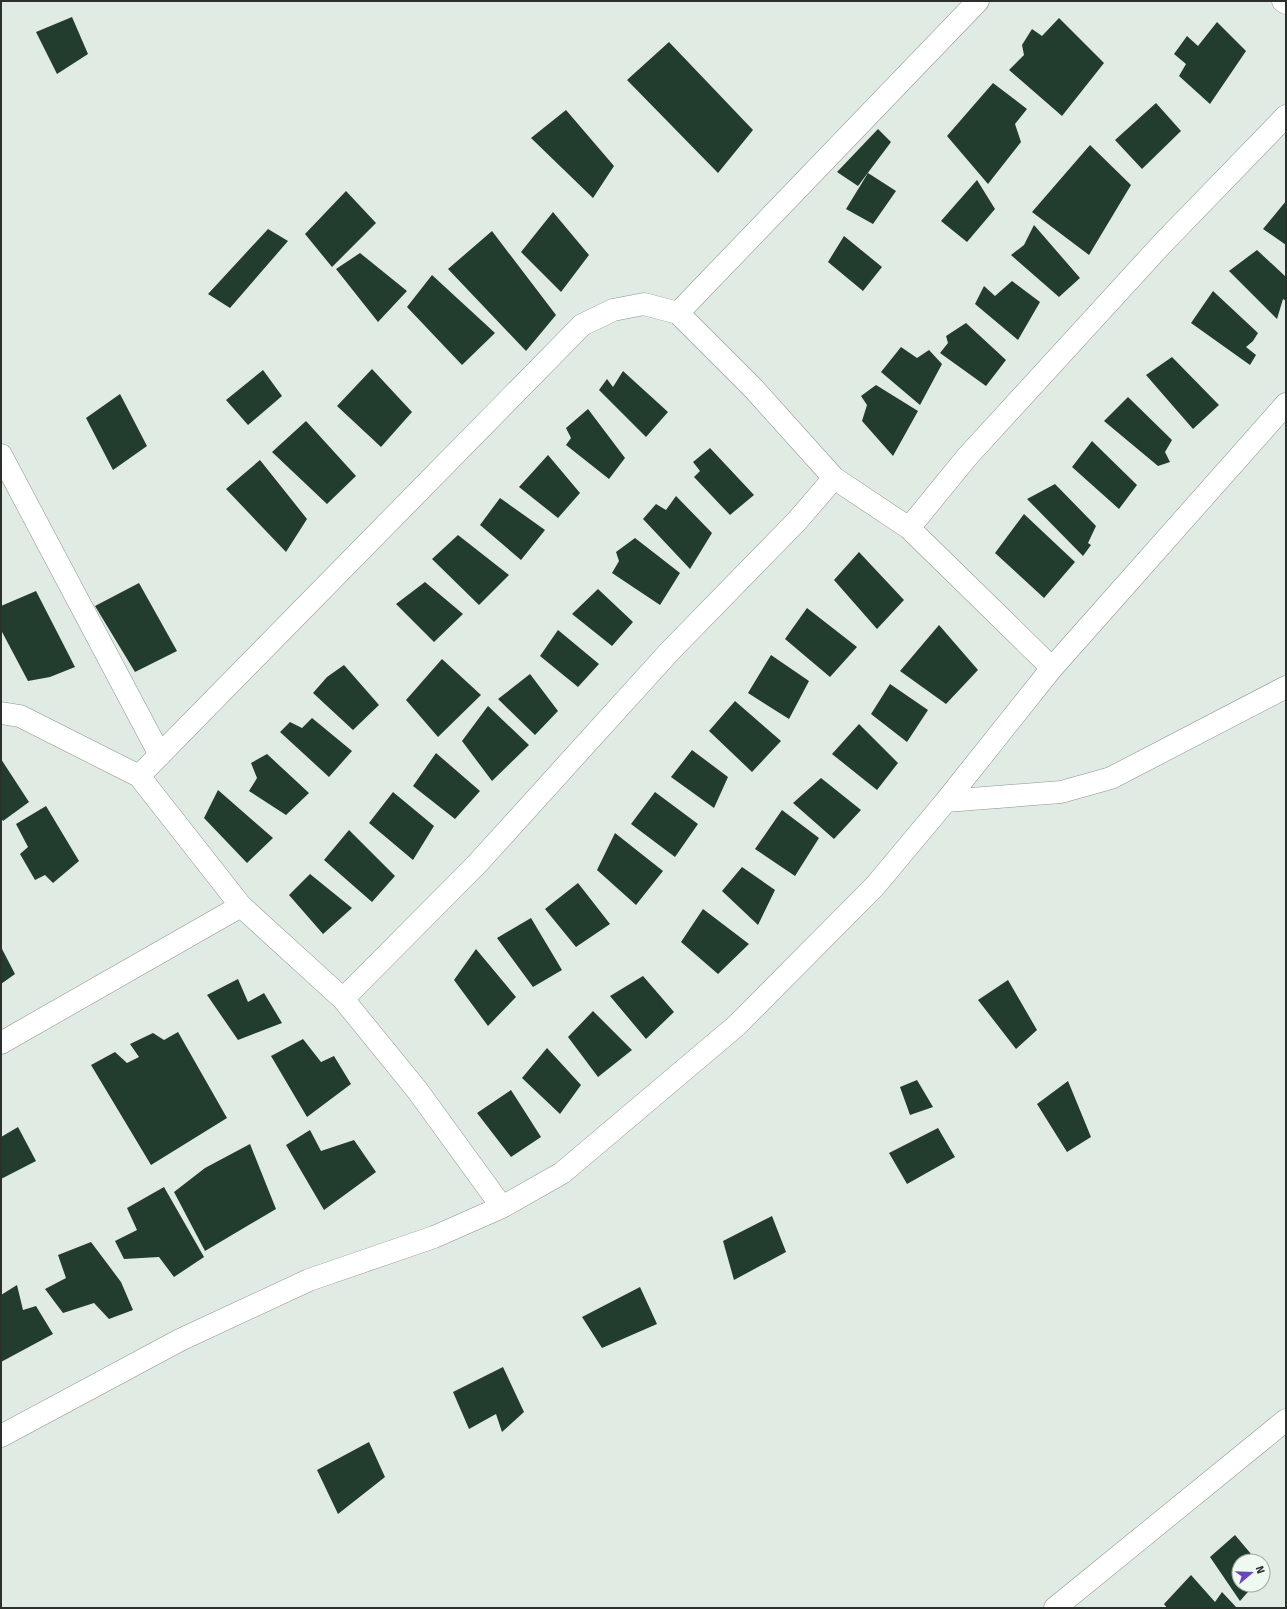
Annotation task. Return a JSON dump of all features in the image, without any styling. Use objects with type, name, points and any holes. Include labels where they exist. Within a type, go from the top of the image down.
[{"type":"street","points":[[678,313],[978,1]]},
{"type":"street","points":[[909,528],[967,457],[1162,244],[1286,116]]},
{"type":"street","points":[[139,776],[582,325],[613,310],[644,304],[678,313],[753,388],[834,478],[909,528],[1052,668]]},
{"type":"street","points":[[1,1436],[180,1340],[309,1280],[434,1237],[502,1207],[562,1173],[736,1026],[875,886],[946,801],[1052,668],[1286,404]]},
{"type":"street","points":[[1,455],[160,755]]},
{"type":"street","points":[[343,999],[477,864],[670,651],[797,521],[834,478]]},
{"type":"street","points":[[946,801],[1061,792],[1111,778],[1286,687]]},
{"type":"street","points":[[1,713],[20,716],[139,776],[240,906],[343,999],[417,1090],[502,1207]]},
{"type":"street","points":[[1,1043],[240,906]]},
{"type":"street","points":[[1055,1608],[1286,1420]]},
{"type":"building","points":[[72,17],[88,54],[57,74],[36,32]]},
{"type":"building","points":[[1059,18],[1104,63],[1062,116],[1009,70],[1024,55],[1022,45],[1032,29],[1042,36]]},
{"type":"building","points":[[1217,22],[1246,51],[1210,104],[1179,76],[1186,64],[1174,54],[1187,36],[1198,46]]},
{"type":"building","points":[[669,42],[753,130],[718,173],[627,80]]},
{"type":"building","points":[[993,83],[1027,109],[1015,124],[1021,142],[988,184],[947,136]]},
{"type":"building","points":[[1156,103],[1181,131],[1142,169],[1115,140]]},
{"type":"building","points":[[566,110],[614,166],[593,198],[531,138]]},
{"type":"building","points":[[878,129],[891,142],[858,186],[837,172]]},
{"type":"building","points":[[1090,145],[1131,185],[1089,255],[1032,212]]},
{"type":"building","points":[[868,173],[896,191],[873,224],[846,209]]},
{"type":"building","points":[[977,180],[995,209],[967,242],[941,221]]},
{"type":"building","points":[[346,191],[376,223],[332,267],[305,234]]},
{"type":"building","points":[[1286,201],[1286,245],[1263,229]]},
{"type":"building","points":[[553,212],[589,255],[561,292],[521,252]]},
{"type":"building","points":[[1034,225],[1080,278],[1059,297],[1011,255],[1024,245]]},
{"type":"building","points":[[268,229],[288,241],[230,308],[208,294]]},
{"type":"building","points":[[492,231],[556,315],[526,351],[448,269]]},
{"type":"building","points":[[844,236],[882,267],[863,291],[828,262]]},
{"type":"building","points":[[1257,250],[1286,277],[1286,301],[1283,299],[1277,319],[1229,271]]},
{"type":"building","points":[[360,253],[407,291],[378,322],[336,269]]},
{"type":"building","points":[[432,275],[495,333],[462,365],[407,307]]},
{"type":"building","points":[[1012,281],[1040,302],[1018,340],[975,304],[984,286],[995,296]]},
{"type":"building","points":[[1213,291],[1258,333],[1253,341],[1246,347],[1256,355],[1250,365],[1191,323]]},
{"type":"building","points":[[966,323],[1006,360],[986,386],[940,353],[948,343],[946,336]]},
{"type":"building","points":[[901,347],[917,358],[929,350],[942,364],[920,405],[881,372]]},
{"type":"building","points":[[1172,357],[1219,405],[1193,429],[1146,375]]},
{"type":"building","points":[[372,369],[412,412],[381,447],[337,406]]},
{"type":"building","points":[[263,370],[282,396],[248,425],[226,400]]},
{"type":"building","points":[[623,371],[668,412],[646,437],[599,390],[607,379],[613,387]]},
{"type":"building","points":[[876,385],[918,411],[893,456],[862,421],[867,405],[861,396]]},
{"type":"building","points":[[120,394],[147,446],[113,470],[86,418]]},
{"type":"building","points":[[1128,397],[1172,440],[1165,452],[1170,462],[1158,466],[1104,421]]},
{"type":"building","points":[[588,409],[625,458],[609,479],[566,445],[571,438],[566,428]]},
{"type":"building","points":[[306,421],[356,476],[327,504],[272,452]]},
{"type":"building","points":[[1092,441],[1137,485],[1119,509],[1072,467]]},
{"type":"building","points":[[710,448],[754,495],[730,515],[694,477],[700,471],[693,462]]},
{"type":"building","points":[[548,455],[580,493],[558,518],[519,487]]},
{"type":"building","points":[[260,460],[307,519],[286,552],[226,489]]},
{"type":"building","points":[[1055,484],[1096,526],[1088,543],[1091,545],[1083,556],[1027,499]]},
{"type":"building","points":[[676,496],[712,533],[690,569],[643,519],[656,504],[666,510]]},
{"type":"building","points":[[500,498],[545,530],[521,560],[480,525]]},
{"type":"building","points":[[1024,514],[1075,562],[1044,598],[995,553]]},
{"type":"building","points":[[458,535],[509,575],[479,605],[432,559]]},
{"type":"building","points":[[635,538],[680,573],[660,605],[612,573],[619,561],[616,552]]},
{"type":"building","points":[[859,552],[904,600],[877,629],[834,580]]},
{"type":"building","points":[[425,582],[463,614],[434,642],[396,604]]},
{"type":"building","points":[[139,583],[177,651],[135,672],[95,606]]},
{"type":"building","points":[[598,589],[633,622],[612,646],[572,614]]},
{"type":"building","points":[[36,591],[75,667],[50,677],[28,681],[1,630],[1,606]]},
{"type":"building","points":[[807,608],[857,647],[830,677],[785,639]]},
{"type":"building","points":[[939,625],[978,670],[946,704],[900,671]]},
{"type":"building","points":[[558,630],[599,664],[578,687],[540,656]]},
{"type":"building","points":[[771,655],[809,681],[789,719],[748,693]]},
{"type":"building","points":[[442,659],[481,695],[438,737],[406,700]]},
{"type":"building","points":[[344,665],[379,705],[353,730],[313,693],[327,677]]},
{"type":"building","points":[[530,674],[558,711],[535,735],[498,699]]},
{"type":"building","points":[[890,684],[928,710],[907,742],[871,714]]},
{"type":"building","points":[[735,701],[781,741],[752,772],[709,731]]},
{"type":"building","points":[[488,706],[529,745],[492,781],[462,741]]},
{"type":"building","points":[[312,718],[352,751],[329,777],[280,732],[290,722],[302,728]]},
{"type":"building","points":[[859,724],[898,763],[877,790],[832,754]]},
{"type":"building","points":[[692,750],[728,777],[714,808],[671,777]]},
{"type":"building","points":[[436,753],[480,791],[455,819],[413,786]]},
{"type":"building","points":[[267,754],[309,793],[286,815],[249,791],[257,778],[251,763]]},
{"type":"building","points":[[1,759],[29,802],[3,821],[1,818]]},
{"type":"building","points":[[821,778],[861,810],[834,839],[793,803]]},
{"type":"building","points":[[218,790],[273,838],[247,863],[204,818]]},
{"type":"building","points":[[393,792],[434,826],[413,860],[369,823]]},
{"type":"building","points":[[655,792],[698,824],[675,857],[631,824]]},
{"type":"building","points":[[46,806],[79,861],[53,883],[45,875],[35,880],[20,854],[28,847],[16,824]]},
{"type":"building","points":[[782,810],[819,838],[795,876],[755,849]]},
{"type":"building","points":[[349,830],[395,876],[372,902],[324,860]]},
{"type":"building","points":[[615,833],[663,871],[636,905],[597,870]]},
{"type":"building","points":[[742,867],[775,890],[758,925],[722,891]]},
{"type":"building","points":[[310,874],[352,908],[323,934],[289,895]]},
{"type":"building","points":[[578,883],[610,924],[576,947],[545,909]]},
{"type":"building","points":[[703,909],[749,944],[718,974],[681,942]]},
{"type":"building","points":[[531,918],[562,970],[533,987],[497,938]]},
{"type":"building","points":[[1,947],[15,974],[1,984]]},
{"type":"building","points":[[476,949],[516,997],[488,1026],[454,980]]},
{"type":"building","points":[[643,976],[674,1012],[646,1039],[610,996]]},
{"type":"building","points":[[238,979],[248,1002],[264,993],[282,1023],[238,1040],[207,995]]},
{"type":"building","points":[[1008,980],[1037,1030],[1016,1049],[978,1000]]},
{"type":"building","points":[[593,1011],[632,1050],[598,1077],[568,1037]]},
{"type":"building","points":[[178,1032],[227,1118],[151,1165],[91,1065],[115,1052],[127,1063],[139,1057],[130,1044],[153,1033],[164,1040]]},
{"type":"building","points":[[303,1039],[321,1062],[334,1056],[351,1084],[307,1117],[271,1056]]},
{"type":"building","points":[[547,1048],[581,1085],[560,1114],[522,1078]]},
{"type":"building","points":[[917,1080],[933,1107],[910,1115],[900,1087]]},
{"type":"building","points":[[1068,1081],[1091,1137],[1067,1152],[1037,1104]]},
{"type":"building","points":[[511,1090],[541,1137],[511,1157],[477,1113]]},
{"type":"building","points":[[18,1127],[36,1161],[1,1179],[1,1137]]},
{"type":"building","points":[[938,1128],[955,1157],[907,1184],[889,1153]]},
{"type":"building","points":[[310,1130],[321,1151],[354,1140],[376,1172],[324,1210],[286,1145]]},
{"type":"building","points":[[250,1144],[276,1209],[205,1251],[174,1192],[205,1168]]},
{"type":"building","points":[[164,1187],[204,1257],[174,1277],[159,1257],[124,1259],[115,1241],[137,1230],[127,1208]]},
{"type":"building","points":[[772,1216],[786,1252],[734,1280],[723,1241]]},
{"type":"building","points":[[91,1242],[121,1282],[133,1310],[109,1319],[94,1303],[63,1313],[45,1289],[66,1278],[58,1255]]},
{"type":"building","points":[[17,1285],[23,1310],[36,1306],[53,1334],[1,1362],[1,1295]]},
{"type":"building","points":[[640,1287],[657,1324],[602,1348],[582,1317]]},
{"type":"building","points":[[503,1367],[524,1412],[502,1432],[496,1414],[469,1429],[453,1392]]},
{"type":"building","points":[[369,1442],[385,1477],[338,1514],[317,1470]]},
{"type":"building","points":[[1235,1535],[1250,1553],[1231,1553],[1231,1588],[1210,1557]]},
{"type":"building","points":[[1191,1575],[1215,1602],[1222,1592],[1237,1608],[1167,1608],[1164,1604]]},
{"type":"building","points":[[1235,1593],[1247,1593],[1240,1601]]}]
